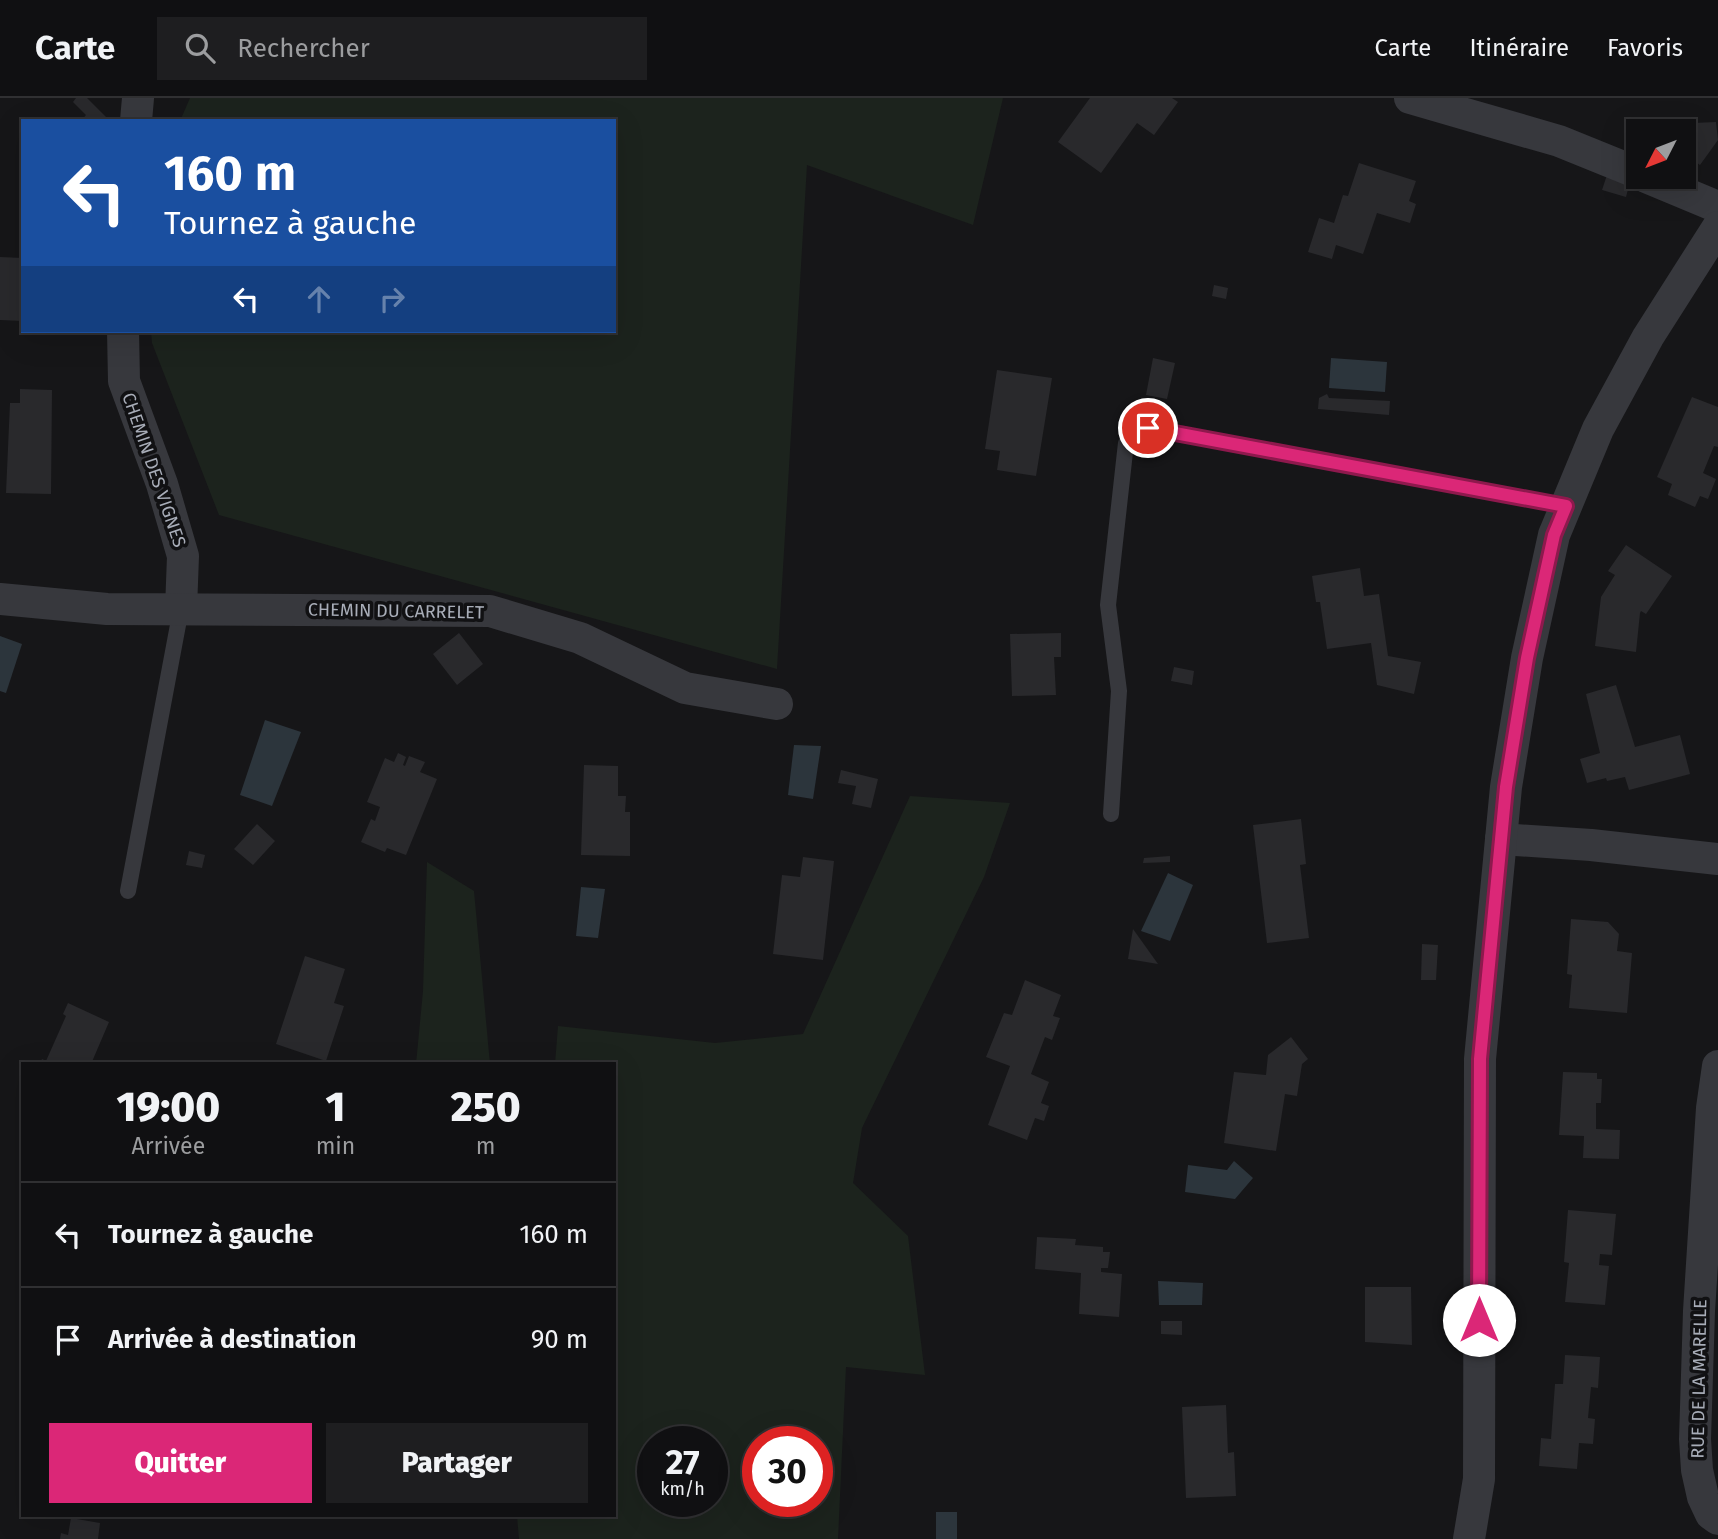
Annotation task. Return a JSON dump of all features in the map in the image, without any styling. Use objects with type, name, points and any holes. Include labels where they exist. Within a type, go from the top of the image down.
[{"type":"street","points":[[136,119],[138,98]]},
{"type":"street","points":[[1410,98],[1559,141],[1626,168]]},
{"type":"street","points":[[1676,189],[1718,206]]},
{"type":"street","points":[[1469,1539],[1479,1479],[1480,1059],[1506,787],[1527,658],[1554,535],[1598,429],[1642,349],[1718,227]]},
{"type":"street","name":"CHEMIN DES VIGNES","points":[[123,333],[124,381],[162,484],[183,556],[181,609]]},
{"type":"street","name":"CHEMIN DU CARRELET","points":[[0,599],[107,608],[490,611],[580,638],[685,688],[777,704]]},
{"type":"street","points":[[1501,839],[1591,845],[1718,859]]},
{"type":"street","name":"RUE DE LA MARELLE","points":[[1718,1066],[1712,1108],[1695,1403],[1697,1469],[1703,1497],[1711,1514],[1718,1519]]},
{"type":"lane","points":[[1111,814],[1119,691],[1108,605],[1126,443],[1148,428],[1566,506]]},
{"type":"lane","points":[[128,891],[181,609]]},
{"type":"shaded area","points":[[190,98],[1003,98],[973,225],[807,165],[777,669],[219,515],[152,343],[151,333],[616,333],[616,119],[181,119]]},
{"type":"shaded area","points":[[1331,358],[1387,362],[1385,392],[1329,388]]},
{"type":"shaded area","points":[[0,636],[22,644],[6,693],[0,691]]},
{"type":"shaded area","points":[[265,720],[301,732],[272,806],[240,795]]},
{"type":"shaded area","points":[[794,745],[821,746],[813,799],[788,795]]},
{"type":"shaded area","points":[[910,796],[1010,803],[984,877],[862,1128],[853,1183],[908,1236],[925,1375],[846,1367],[838,1539],[519,1539],[517,1517],[616,1517],[616,1062],[555,1062],[558,1026],[715,1043],[803,1034]]},
{"type":"shaded area","points":[[427,862],[474,891],[490,1062],[416,1062],[423,991]]},
{"type":"shaded area","points":[[1168,873],[1193,885],[1170,941],[1141,931]]},
{"type":"shaded area","points":[[581,887],[605,889],[598,938],[576,936]]},
{"type":"shaded area","points":[[1234,1161],[1253,1178],[1235,1199],[1185,1192],[1188,1165],[1227,1170]]},
{"type":"shaded area","points":[[1158,1281],[1203,1283],[1202,1305],[1159,1305]]},
{"type":"shaded area","points":[[936,1512],[957,1512],[957,1539],[936,1539]]},
{"type":"building","points":[[76,98],[87,98],[108,119],[83,119],[86,115],[73,102]]},
{"type":"building","points":[[1090,98],[1172,98],[1178,102],[1154,135],[1137,123],[1101,173],[1058,142]]},
{"type":"building","points":[[1716,122],[1718,140],[1700,165],[1696,162],[1696,123]]},
{"type":"building","points":[[1359,163],[1416,181],[1409,201],[1416,204],[1410,223],[1377,213],[1363,254],[1336,245],[1332,259],[1308,252],[1319,218],[1334,223],[1343,195],[1348,196]]},
{"type":"building","points":[[1607,175],[1626,181],[1628,189],[1626,197],[1602,190]]},
{"type":"building","points":[[0,257],[21,258],[21,321],[0,320]]},
{"type":"building","points":[[1214,285],[1228,288],[1226,299],[1212,296]]},
{"type":"building","points":[[1153,358],[1175,363],[1167,399],[1146,395]]},
{"type":"building","points":[[997,370],[1052,378],[1036,476],[997,470],[1000,451],[985,449]]},
{"type":"building","points":[[20,389],[52,390],[51,494],[6,493],[10,403],[20,403]]},
{"type":"building","points":[[1327,394],[1329,398],[1390,401],[1389,415],[1318,409],[1319,398]]},
{"type":"building","points":[[1692,397],[1718,407],[1718,447],[1714,446],[1703,473],[1716,479],[1708,499],[1700,496],[1695,507],[1668,495],[1672,484],[1657,477]]},
{"type":"building","points":[[1626,545],[1672,576],[1646,614],[1641,611],[1640,613],[1636,652],[1595,646],[1601,597],[1615,575],[1608,571]]},
{"type":"building","points":[[1360,568],[1364,596],[1379,594],[1388,656],[1421,662],[1414,694],[1377,685],[1371,643],[1327,649],[1320,602],[1316,602],[1312,576]]},
{"type":"building","points":[[459,633],[483,664],[457,685],[433,654]]},
{"type":"building","points":[[1061,633],[1061,657],[1054,657],[1056,695],[1012,696],[1010,634]]},
{"type":"building","points":[[1174,667],[1194,671],[1192,685],[1171,681]]},
{"type":"building","points":[[1616,685],[1635,747],[1680,735],[1690,774],[1629,790],[1625,777],[1587,783],[1580,759],[1600,753],[1586,694]]},
{"type":"building","points":[[398,753],[406,757],[405,766],[409,756],[425,762],[420,772],[437,779],[406,855],[387,848],[385,852],[361,842],[371,819],[375,821],[380,807],[367,802],[385,758],[394,762]]},
{"type":"building","points":[[584,765],[618,766],[618,796],[626,796],[625,812],[630,812],[630,856],[581,855]]},
{"type":"building","points":[[841,770],[878,779],[871,808],[852,804],[856,786],[838,783]]},
{"type":"building","points":[[1301,819],[1306,864],[1300,865],[1309,938],[1267,943],[1253,825]]},
{"type":"building","points":[[257,824],[275,841],[253,865],[234,849]]},
{"type":"building","points":[[189,851],[205,855],[202,868],[186,865]]},
{"type":"building","points":[[1170,856],[1170,862],[1143,863],[1144,858]]},
{"type":"building","points":[[803,857],[834,861],[823,960],[773,954],[782,875],[800,877]]},
{"type":"building","points":[[1571,919],[1608,922],[1619,934],[1617,951],[1632,953],[1627,1013],[1569,1008],[1572,975],[1567,974]]},
{"type":"building","points":[[1133,929],[1158,964],[1128,959]]},
{"type":"building","points":[[1422,944],[1438,945],[1436,980],[1421,980]]},
{"type":"building","points":[[305,956],[345,969],[334,1003],[344,1006],[326,1061],[276,1044]]},
{"type":"building","points":[[1025,980],[1061,995],[1053,1016],[1060,1018],[1052,1040],[1045,1037],[1031,1074],[1049,1082],[1041,1103],[1049,1106],[1044,1121],[1035,1118],[1027,1140],[988,1125],[1010,1066],[986,1057],[1004,1013],[1012,1015]]},
{"type":"building","points":[[68,1003],[109,1022],[92,1062],[41,1062],[42,1059],[46,1061],[66,1016],[63,1014]]},
{"type":"building","points":[[1291,1037],[1308,1059],[1302,1064],[1297,1096],[1285,1094],[1276,1151],[1224,1143],[1234,1072],[1266,1075],[1268,1055]]},
{"type":"building","points":[[1563,1072],[1597,1073],[1597,1079],[1602,1079],[1601,1103],[1596,1103],[1596,1129],[1620,1130],[1619,1159],[1583,1158],[1584,1136],[1559,1135]]},
{"type":"building","points":[[1568,1210],[1616,1214],[1612,1255],[1600,1254],[1599,1265],[1609,1266],[1605,1305],[1565,1302],[1569,1263],[1564,1262]]},
{"type":"building","points":[[1037,1237],[1076,1239],[1075,1245],[1103,1247],[1103,1252],[1110,1252],[1108,1268],[1101,1268],[1101,1272],[1122,1274],[1119,1317],[1079,1314],[1081,1273],[1035,1269]]},
{"type":"building","points":[[1365,1287],[1411,1287],[1412,1345],[1365,1342]]},
{"type":"building","points":[[1161,1321],[1182,1321],[1182,1335],[1161,1334]]},
{"type":"building","points":[[1565,1355],[1600,1357],[1598,1388],[1591,1387],[1588,1418],[1595,1419],[1593,1444],[1579,1443],[1577,1469],[1539,1466],[1541,1438],[1551,1439],[1555,1384],[1563,1384]]},
{"type":"building","points":[[1226,1405],[1228,1453],[1234,1452],[1236,1496],[1186,1498],[1182,1407]]},
{"type":"building","points":[[71,1518],[100,1523],[98,1539],[60,1539],[61,1533],[68,1535]]},
{"type":"route","points":[[1148,428],[1566,506],[1554,535],[1527,658],[1506,787],[1480,1059],[1479,1320]]}]
